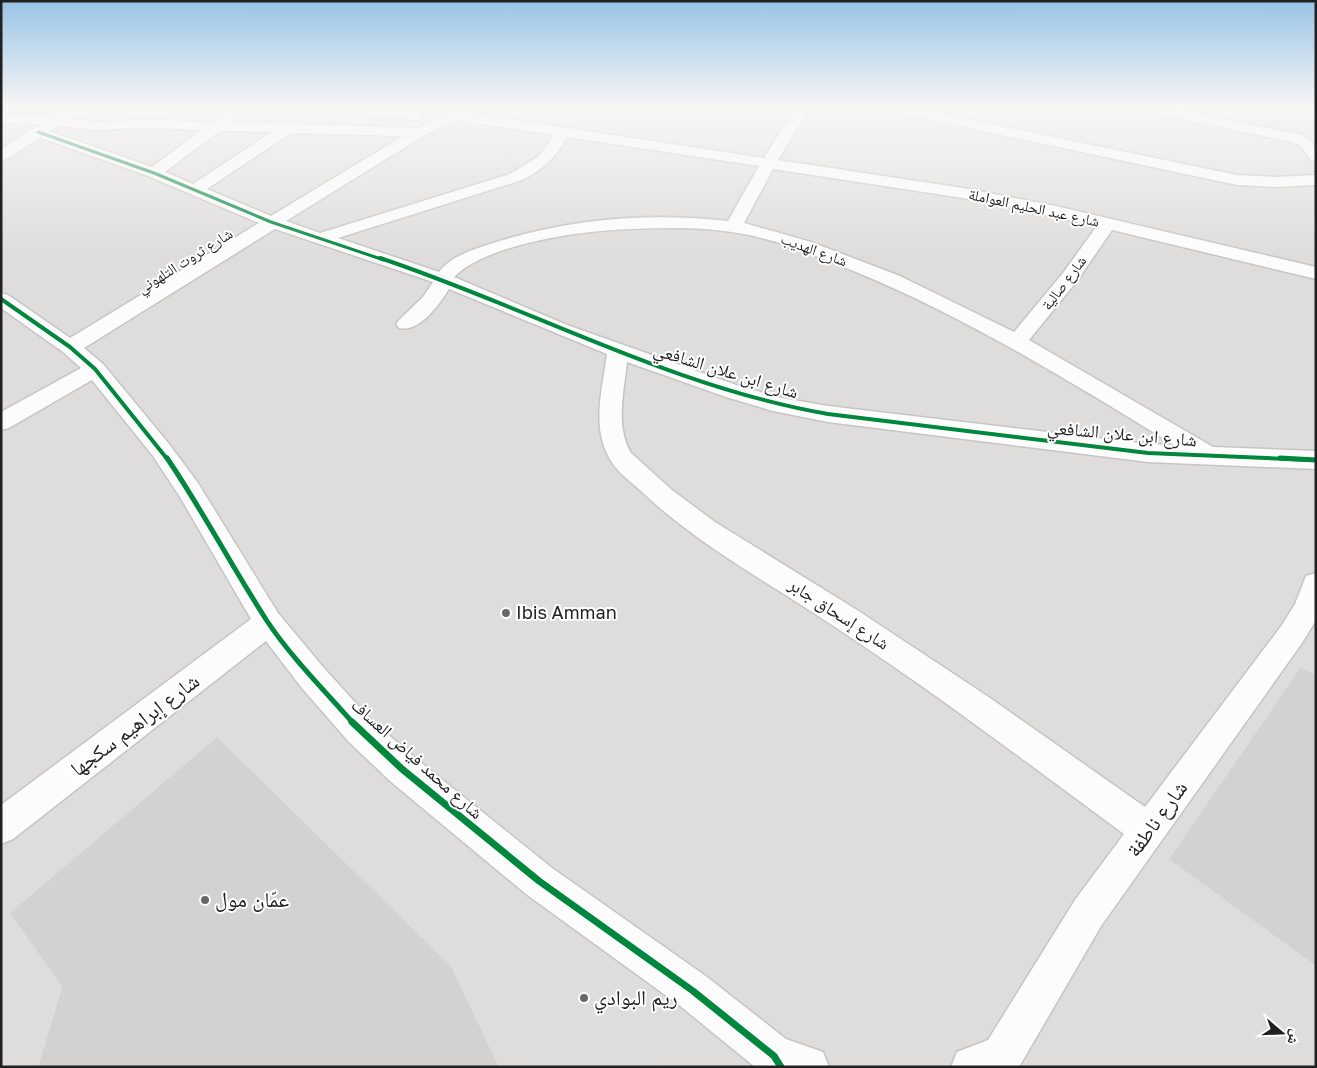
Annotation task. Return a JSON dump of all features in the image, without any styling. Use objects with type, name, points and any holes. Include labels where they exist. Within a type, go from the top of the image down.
[{"type":"street","name":"شارع ابن علان الشافعي","points":[[108,157],[196,189],[271,222],[442,279],[560,329],[618,351],[734,392],[781,406],[1158,454],[1316,460]]},
{"type":"street","points":[[154,173],[175,157]]},
{"type":"street","points":[[196,189],[245,157]]},
{"type":"street","name":"شارع ثروت التلهوني","points":[[70,347],[379,157]]},
{"type":"street","points":[[322,238],[516,177],[533,169],[547,157]]},
{"type":"street","name":"شارع عبد الحليم العواملة","points":[[734,157],[963,193],[1108,223],[1316,272]]},
{"type":"street","points":[[733,227],[772,157]]},
{"type":"street","points":[[1127,157],[1237,180],[1277,182],[1316,180]]},
{"type":"street","name":"شارع صالية","points":[[1018,341],[1070,277],[1108,223]]},
{"type":"street","name":"شارع الهديب","points":[[406,324],[430,300],[438,290],[442,279],[452,269],[464,262],[524,239],[556,230],[592,224],[733,227],[785,239],[870,270],[936,300],[1018,341],[1208,456]]},
{"type":"street","name":"شارع محمد فياض العساف","points":[[1,299],[70,347],[95,369],[161,450],[190,490],[268,622],[312,678],[360,731],[402,769],[539,881],[693,991],[788,1063]]},
{"type":"street","name":"شارع إسحاق جابر","points":[[618,351],[610,404],[610,430],[614,445],[622,460],[663,497],[706,529],[847,619],[979,708],[1149,831]]},
{"type":"street","points":[[1,422],[95,369]]},
{"type":"street","name":"شارع ناطفة","points":[[989,1063],[1088,913],[1292,634],[1308,608],[1316,584]]},
{"type":"street","name":"شارع إبراهيم سكجها","points":[[1,827],[268,622]]},
{"type":"shaded area","points":[[1,157],[1316,157],[1316,1067],[1,1067]]},
{"type":"shaded area","points":[[587,1005],[663,1067],[540,1067],[532,1052]]},
{"type":"building","points":[[1301,668],[1316,676],[1316,965],[1170,859]]},
{"type":"building","name":"عمّان مول","points":[[217,738],[450,966],[498,1067],[39,1067],[63,987],[11,913]]},
{"type":"cycle path","points":[[108,157],[154,173],[271,222],[442,279],[560,329],[618,351],[734,392],[781,406],[828,414],[1148,453],[1316,460]]},
{"type":"cycle path","points":[[1,299],[70,347],[95,369],[161,450],[189,490],[268,622],[312,677],[360,731],[402,769],[539,881],[693,991],[774,1056],[781,1067]]},
{"type":"place","name":"Ibis Amman","points":[[506,613]]},
{"type":"place","name":"عمّان مول","points":[[205,900]]},
{"type":"place","name":"ريم البوادي","points":[[584,998]]}]
